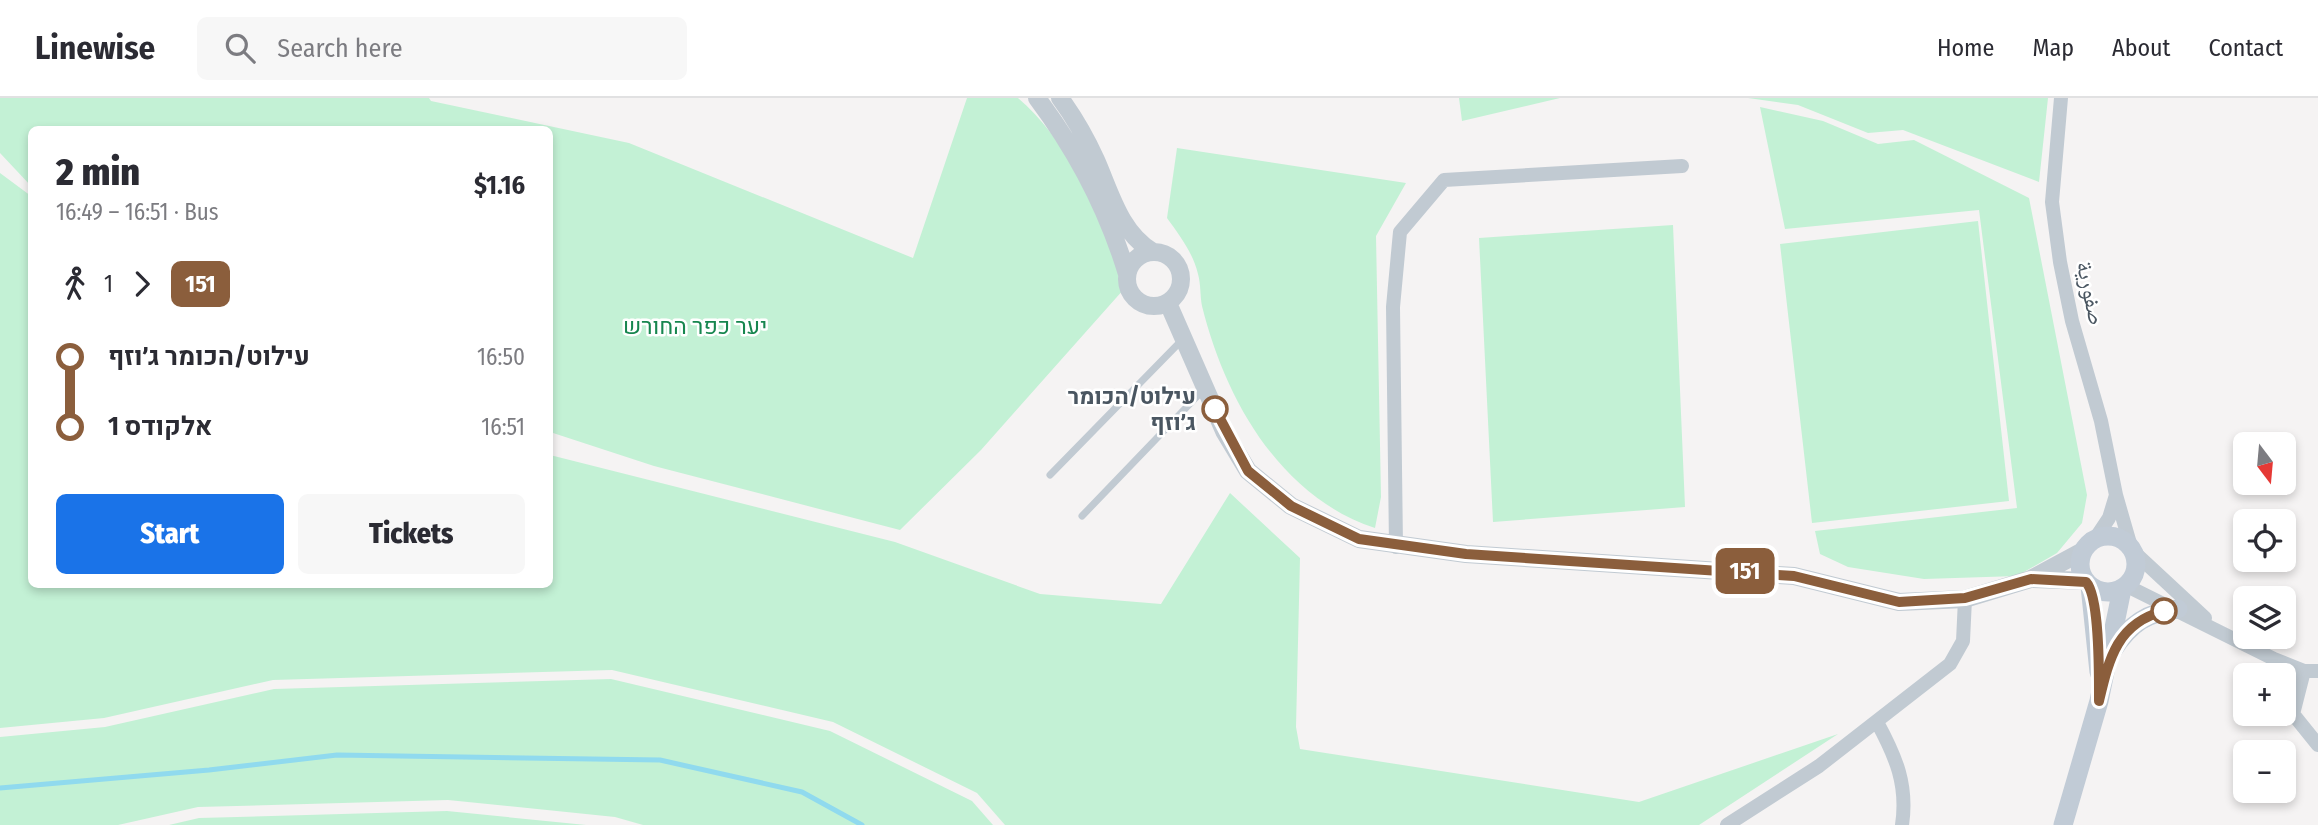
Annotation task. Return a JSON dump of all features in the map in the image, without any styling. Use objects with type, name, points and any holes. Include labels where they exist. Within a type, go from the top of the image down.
[{"type":"main road","points":[[2063,825],[2099,701],[2125,587],[2136,571],[2133,550],[2119,537],[2089,545],[2080,570],[2088,584],[2096,624],[2099,701]]},
{"type":"main road","points":[[2088,584],[2106,593],[2125,587]]},
{"type":"main road","points":[[2110,653],[2137,621],[2150,614],[2178,609]]},
{"type":"street","points":[[1037,98],[1081,165],[1116,241],[1127,274],[1127,285],[1137,301],[1155,307],[1168,303],[1180,289],[1180,270],[1171,257],[1153,252],[1139,244],[1126,228],[1083,134],[1060,98]]},
{"type":"street","name":"صفورية","points":[[2061,98],[2052,202],[2060,262],[2072,321],[2101,421],[2116,495],[2133,550]]},
{"type":"street","points":[[1396,547],[1393,307],[1400,232],[1444,180],[1682,166]]},
{"type":"street","points":[[1127,274],[1137,258],[1153,252]]},
{"type":"street","points":[[1168,303],[1224,431],[1248,471],[1291,506],[1359,539],[1396,547],[1794,576],[1899,602],[1965,598],[2031,579],[2089,545],[2109,517],[2116,495]]},
{"type":"street","points":[[2133,550],[2214,627]]},
{"type":"street","points":[[2031,579],[2088,584]]},
{"type":"street","points":[[2125,587],[2178,609],[2243,645],[2311,671],[2293,714],[2318,745]]},
{"type":"street","points":[[1727,825],[1819,766],[1950,664],[1963,641],[1965,598]]},
{"type":"street","points":[[1877,722],[1897,759],[1905,807],[1902,825]]},
{"type":"lane","points":[[1050,475],[1183,339]]},
{"type":"lane","points":[[1082,516],[1205,387]]},
{"type":"green space","name":"יער כפר החורש","points":[[0,98],[429,98],[431,101],[549,126],[28,126],[28,183],[0,153]]},
{"type":"green space","name":"יער כפר החורש","points":[[967,98],[1018,98],[1037,116],[1054,137],[1083,183],[1132,280],[981,450],[900,530],[654,466],[553,433],[553,127],[629,143],[913,258]]},
{"type":"green space","points":[[1459,98],[1560,98],[1462,121]]},
{"type":"green space","points":[[1748,98],[2048,98],[2039,182],[1903,130],[1868,133],[1798,105]]},
{"type":"green space","points":[[1760,107],[1823,121],[1878,144],[1914,140],[2029,198],[2087,495],[2082,523],[2057,553],[2017,576],[1924,579],[1848,567],[1820,554],[1815,531],[2017,508],[1979,210],[1785,229]]},
{"type":"green space","points":[[1177,148],[1406,183],[1376,236],[1381,497],[1375,528],[1341,513],[1311,493],[1285,469],[1242,409],[1225,376],[1212,341],[1202,306],[1196,266],[1186,245],[1167,218]]},
{"type":"green space","points":[[0,173],[28,194],[28,588],[553,588],[553,456],[895,542],[1040,594],[1161,604],[1230,493],[1300,558],[1296,727],[1300,749],[1639,802],[1838,734],[1699,825],[1005,825],[977,793],[833,722],[612,670],[273,680],[104,718],[0,728]]},
{"type":"green space","points":[[1978,221],[2009,501],[1812,523],[1780,244]]},
{"type":"green space","points":[[1673,225],[1685,507],[1493,522],[1479,238]]},
{"type":"green space","points":[[611,679],[830,731],[972,801],[993,825],[643,825],[615,817],[448,800],[198,807],[118,825],[0,825],[0,737],[105,727],[274,689]]},
{"type":"green space","points":[[447,811],[586,825],[169,825],[199,818]]},
{"type":"waterway","points":[[0,788],[209,770],[337,755],[660,760],[802,792],[862,825]]},
{"type":"bus line","name":"151","points":[[1215,409],[1224,431],[1248,471],[1291,506],[1359,539],[1396,547],[1794,576],[1899,602],[1965,598],[2031,579],[2086,582],[2090,586],[2096,624],[2099,701],[2110,653],[2137,621],[2164,611]]},
{"type":"place","name":"עילוט/הכומר ג׳וזף","points":[[1215,409]]}]
